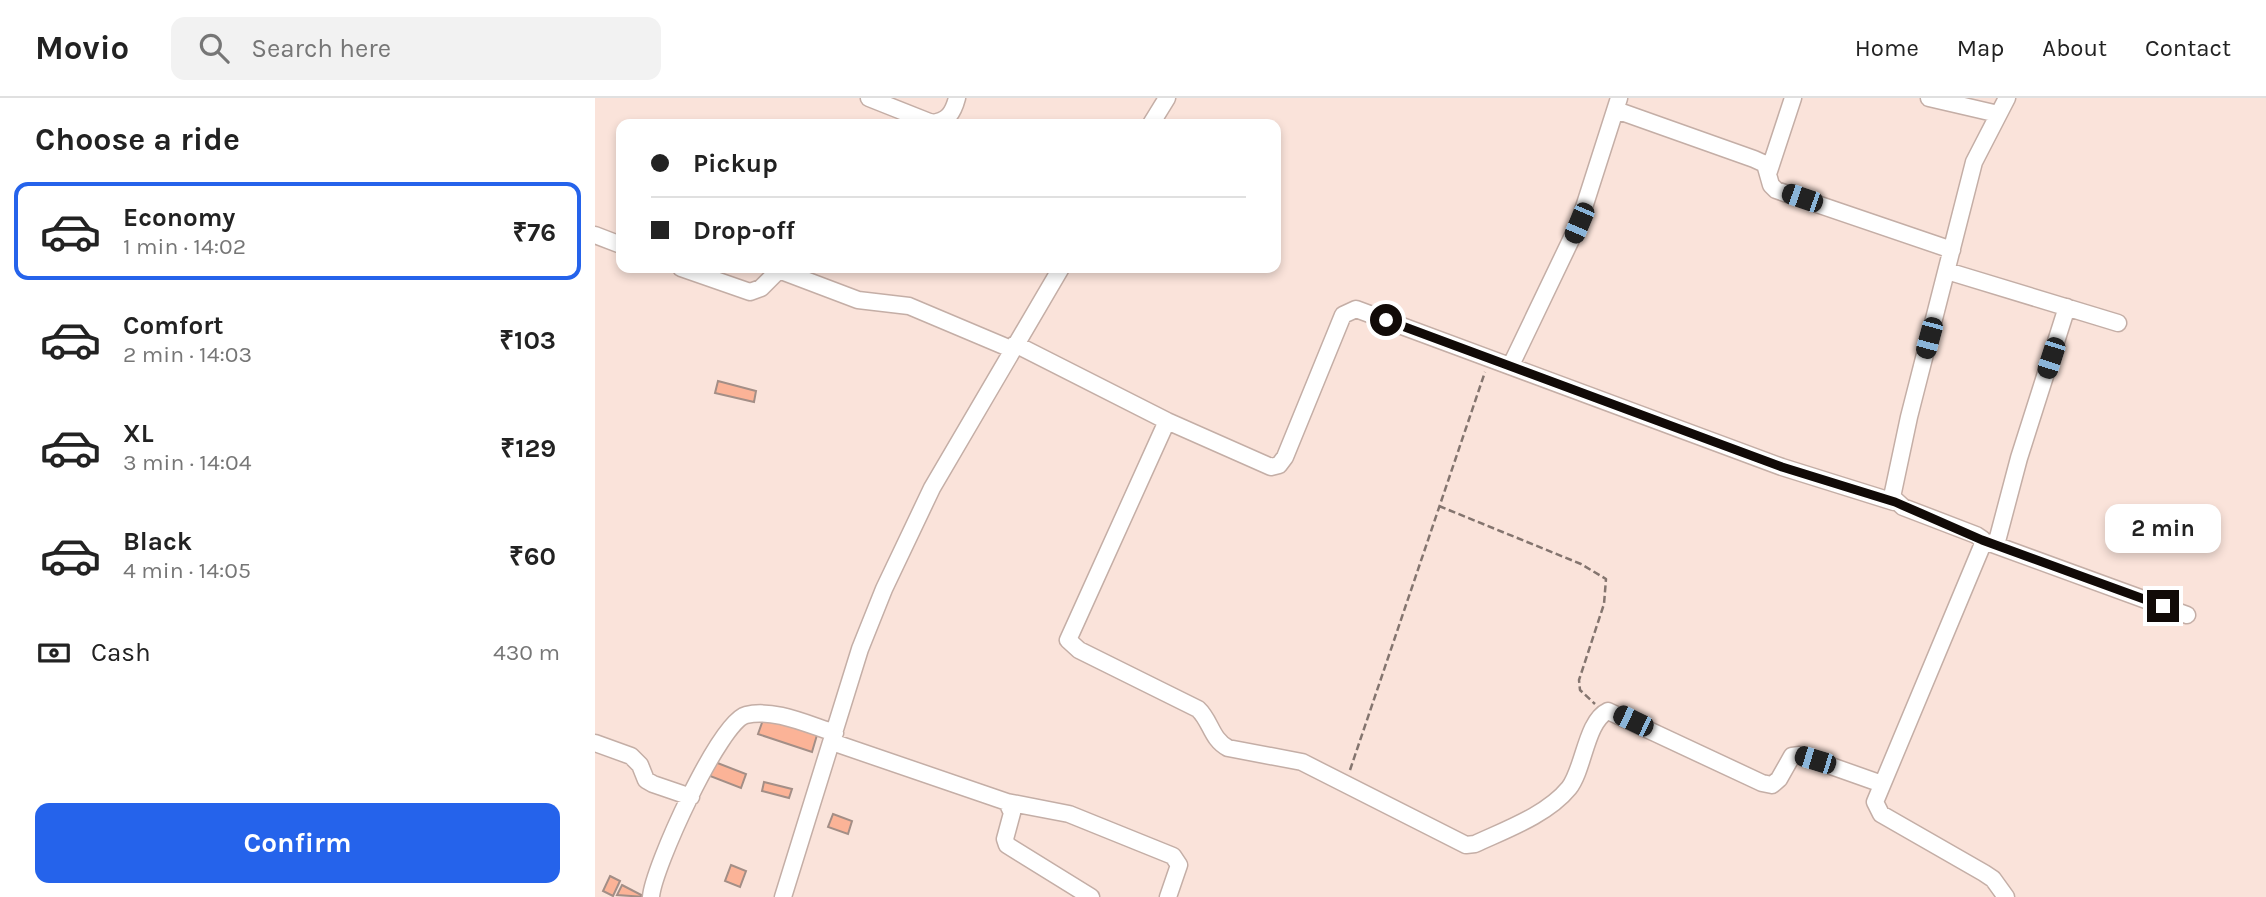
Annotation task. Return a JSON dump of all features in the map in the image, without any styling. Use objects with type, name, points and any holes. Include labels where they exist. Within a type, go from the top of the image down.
[{"type":"street","points":[[869,98],[922,119]]},
{"type":"street","points":[[946,119],[951,115],[957,98]]},
{"type":"street","points":[[1154,119],[1167,98]]},
{"type":"street","points":[[1793,98],[1769,171],[1771,185],[1776,190],[1952,250]]},
{"type":"street","points":[[1929,98],[1998,114]]},
{"type":"street","points":[[1895,502],[1892,489],[1899,455],[1977,152],[2007,98]]},
{"type":"street","points":[[1511,365],[1579,223],[1617,104],[1755,159],[1769,171]]},
{"type":"street","points":[[595,235],[616,243]]},
{"type":"street","points":[[1947,271],[2118,323]]},
{"type":"street","points":[[695,273],[750,292],[761,288],[776,273]]},
{"type":"street","points":[[787,273],[858,300],[878,305],[901,304],[1013,346],[1259,464],[1279,465],[1292,441],[1339,324],[1348,310],[1356,309],[1782,467],[1895,502],[1989,542],[2187,615]]},
{"type":"street","points":[[783,897],[860,649],[889,577],[932,488],[1058,273]]},
{"type":"street","points":[[2006,897],[1985,873],[1881,814],[1875,802],[1981,554],[1989,542],[2067,307]]},
{"type":"street","points":[[1167,421],[1068,640],[1079,650],[1198,709],[1207,717],[1219,743],[1238,752],[1302,762],[1458,843],[1475,844],[1528,818],[1564,793],[1577,774],[1595,723],[1608,711],[1762,783],[1772,785],[1779,779],[1792,756],[1800,755],[1882,784]]},
{"type":"street","points":[[651,897],[657,865],[729,727],[742,716],[775,715],[1007,802],[1077,817],[1173,856],[1179,865],[1168,897]]},
{"type":"street","points":[[595,743],[631,756],[640,765],[642,775],[653,784],[691,797]]},
{"type":"street","points":[[1007,802],[1012,813],[1005,839],[1007,845],[1091,897]]},
{"type":"path","points":[[1345,783],[1490,357]]},
{"type":"path","points":[[1439,506],[1581,564],[1606,579],[1604,604],[1579,680],[1580,690],[1585,698],[1608,711]]},
{"type":"building","points":[[718,381],[756,391],[754,402],[715,393]]},
{"type":"building","points":[[764,717],[817,735],[812,752],[758,734]]},
{"type":"building","points":[[715,762],[746,774],[741,788],[710,776]]},
{"type":"building","points":[[764,782],[792,789],[789,798],[762,791]]},
{"type":"building","points":[[833,814],[852,821],[848,834],[828,827]]},
{"type":"building","points":[[731,865],[746,871],[740,887],[725,881]]},
{"type":"building","points":[[610,876],[620,881],[613,896],[603,891]]},
{"type":"building","points":[[622,885],[645,897],[617,895]]},
{"type":"route","points":[[1386,320],[1782,467],[1895,502],[1968,531],[1982,540],[2163,606]]}]
